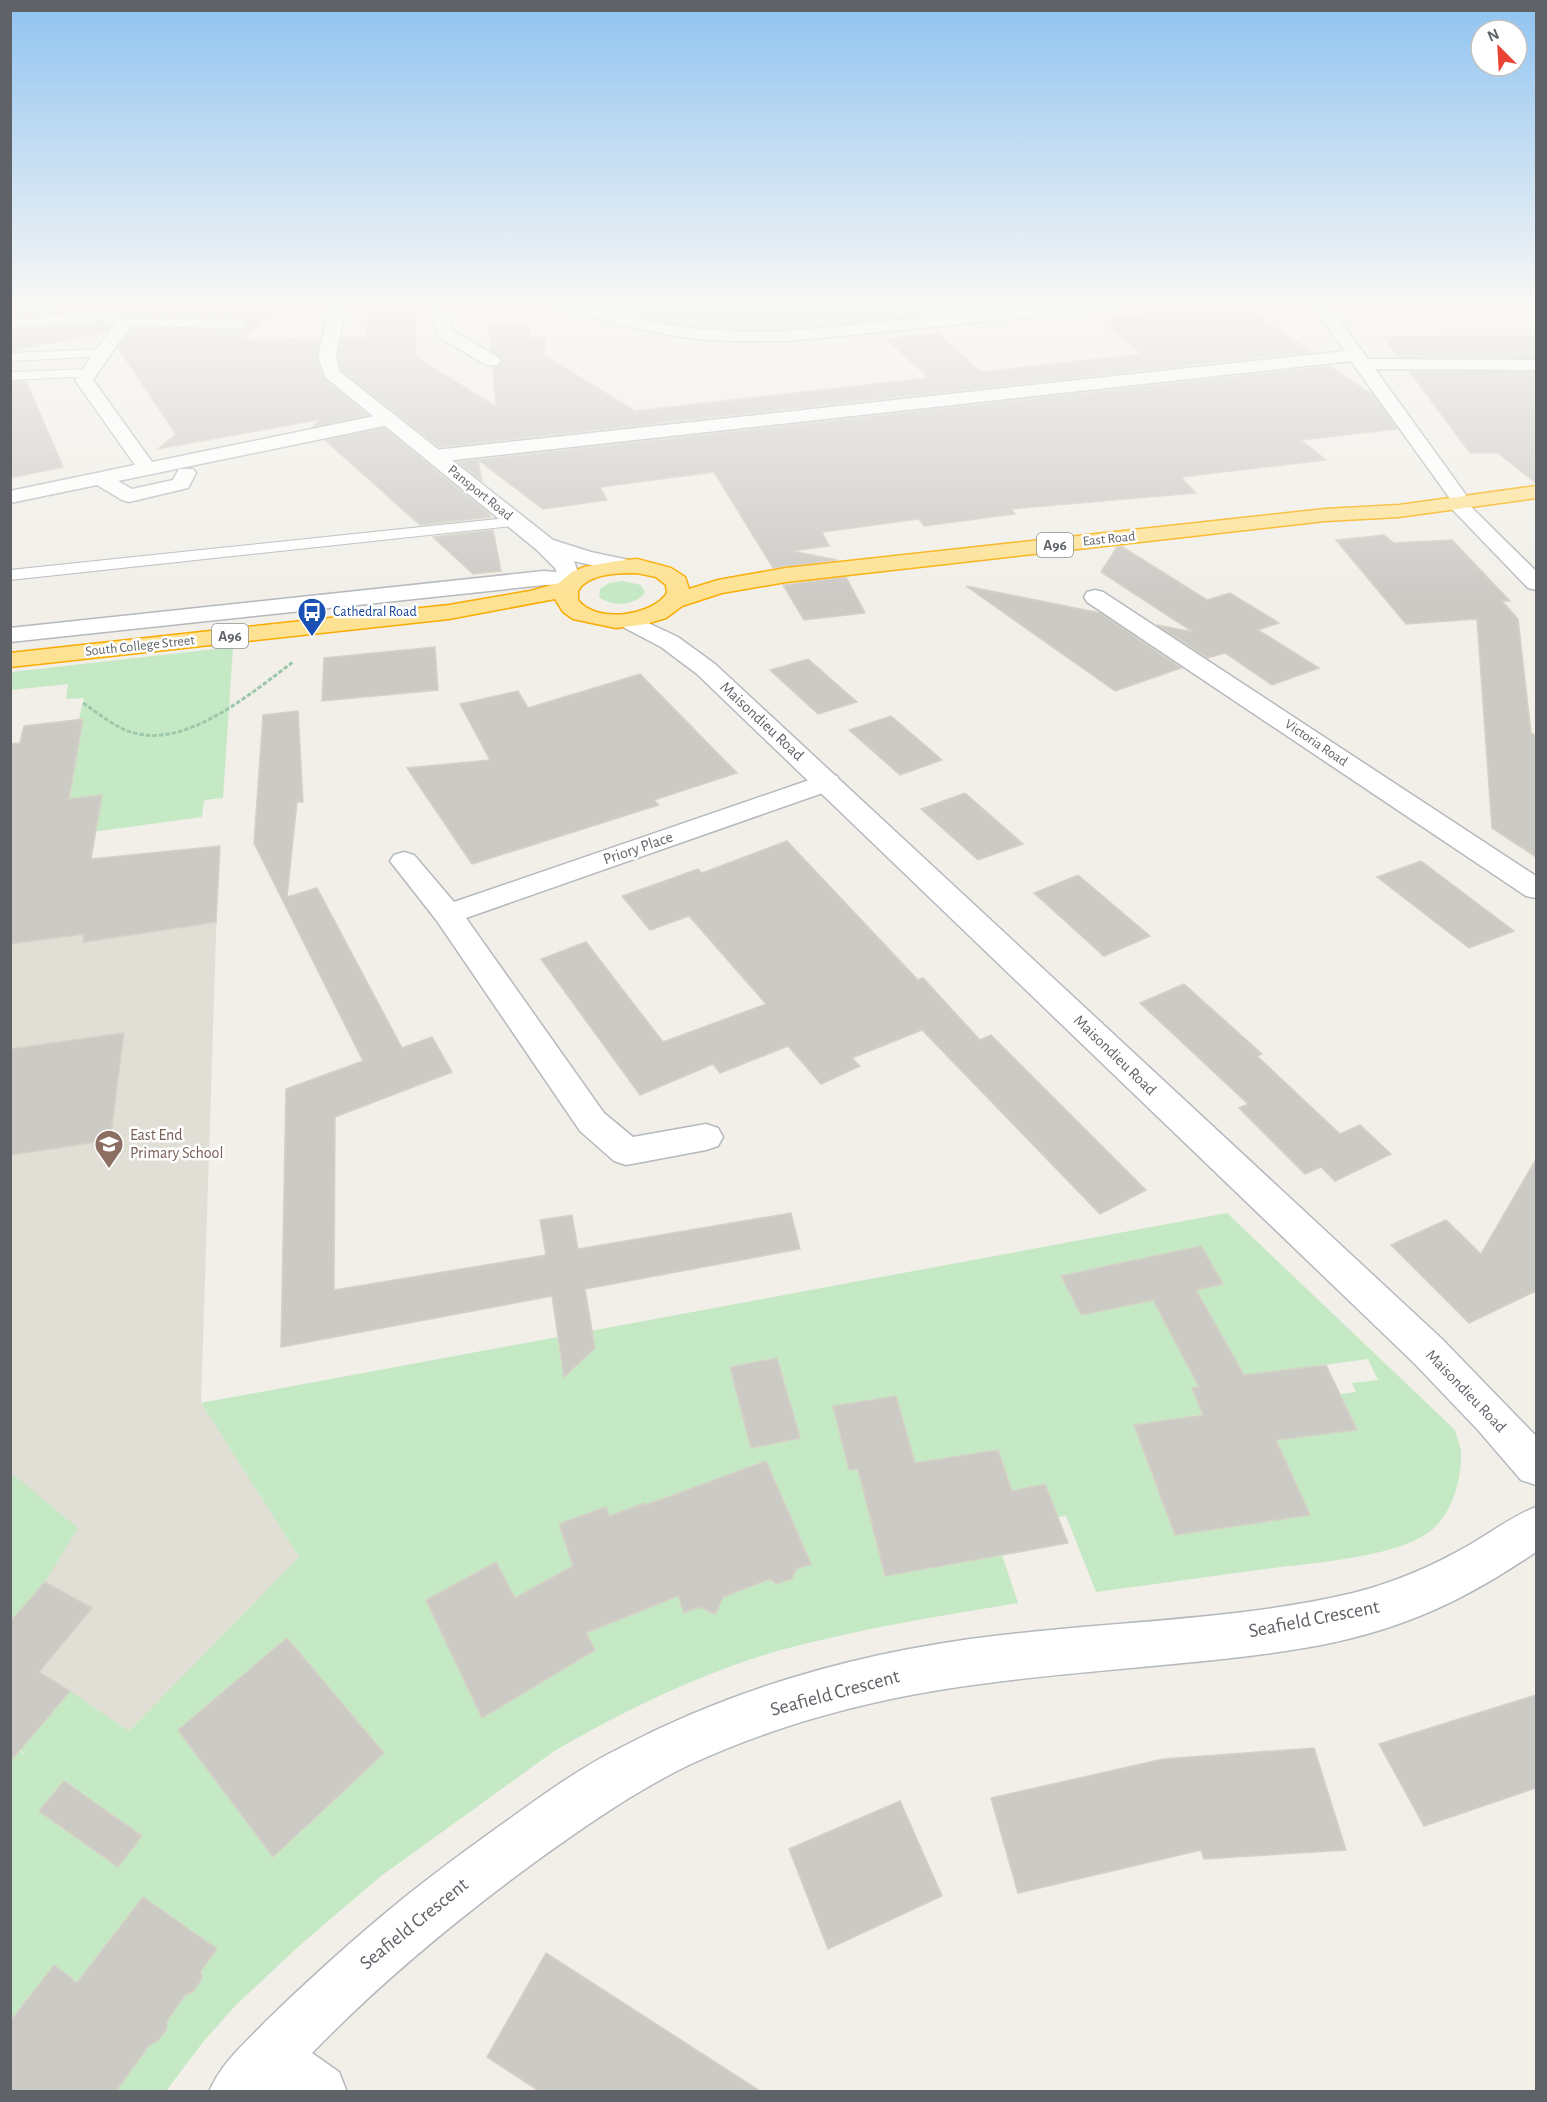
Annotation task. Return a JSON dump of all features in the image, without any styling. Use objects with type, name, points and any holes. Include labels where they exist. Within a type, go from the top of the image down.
[{"type":"highway","name":"A96","points":[[1457,499],[1536,490]]},
{"type":"highway","name":"East Road","points":[[786,575],[1325,515],[1399,511],[1457,499]]},
{"type":"highway","name":"A96","points":[[625,566],[648,568],[666,575],[714,578],[786,575],[718,587],[674,603],[649,617],[630,621],[597,619],[571,590],[588,573],[625,566]]},
{"type":"highway","points":[[666,575],[676,582],[679,591],[674,603]]},
{"type":"highway","name":"South College Street","points":[[10,660],[449,612],[571,590]]},
{"type":"street","points":[[102,401],[147,469]]},
{"type":"street","name":"Pansport Road","points":[[367,401],[545,545]]},
{"type":"street","points":[[435,456],[959,401]]},
{"type":"street","points":[[1389,401],[1457,499],[1536,583]]},
{"type":"street","points":[[10,497],[389,418]]},
{"type":"street","points":[[100,478],[129,496],[181,484],[192,459]]},
{"type":"street","points":[[545,545],[586,558],[625,566]]},
{"type":"street","points":[[545,545],[566,566],[571,590]]},
{"type":"street","points":[[10,635],[544,578],[571,590]]},
{"type":"street","name":"Victoria Road","points":[[1095,597],[1536,889]]},
{"type":"street","points":[[674,603],[674,628],[686,651]]},
{"type":"street","points":[[630,621],[657,633],[686,651]]},
{"type":"street","name":"Maisondieu Road","points":[[686,651],[1428,1351],[1493,1417],[1536,1466]]},
{"type":"street","name":"Priory Place","points":[[448,914],[827,782]]},
{"type":"street","points":[[404,861],[448,914],[592,1122],[627,1152],[706,1137]]},
{"type":"street","name":"Seafield Crescent","points":[[254,2074],[349,1977],[454,1889],[617,1776],[697,1738],[825,1691],[937,1667],[1049,1652],[1260,1632],[1349,1617],[1401,1601],[1432,1588],[1503,1549],[1536,1527]]},
{"type":"street","points":[[254,2074],[319,2091]]},
{"type":"lane","points":[[10,575],[516,522]]},
{"type":"path","points":[[83,703],[117,727],[130,731],[149,734],[177,731],[228,709],[301,656]]},
{"type":"shaded area","name":"East End Primary School","points":[[10,843],[60,898],[217,904],[201,1403],[299,1557],[129,1731],[11,1653]]},
{"type":"green space","points":[[623,581],[641,585],[645,592],[636,600],[624,604],[617,604],[599,597],[600,589],[609,583]]},
{"type":"green space","points":[[233,647],[223,798],[204,800],[202,817],[11,843],[67,813],[83,720],[79,719],[84,698],[66,699],[68,684],[11,690],[11,672]]},
{"type":"green space","points":[[1227,1213],[1455,1430],[1461,1449],[1461,1462],[1455,1493],[1441,1521],[1419,1538],[1399,1547],[1350,1558],[1096,1592],[1066,1516],[1058,1517],[1045,1485],[1012,1491],[998,1451],[921,1488],[896,1396],[859,1402],[842,1442],[849,1470],[874,1466],[865,1497],[885,1576],[1002,1555],[1018,1603],[869,1629],[781,1650],[693,1681],[608,1722],[553,1752],[381,1876],[300,1945],[236,2005],[203,2042],[166,2091],[116,2091],[149,2045],[159,2041],[166,2030],[167,2021],[185,1995],[193,1992],[202,1979],[201,1971],[217,1949],[143,1897],[77,1983],[54,1965],[61,2058],[11,2019],[10,1745],[27,1756],[20,1750],[70,1691],[129,1731],[299,1557],[201,1403]],"holes":[[[1368,1359],[1378,1380],[1352,1383],[1356,1392],[1340,1394],[1357,1430],[1283,1402],[1270,1372]],[[1192,1388],[1243,1417],[1206,1423]],[[1198,1415],[1212,1447],[1276,1439],[1309,1515],[1175,1535],[1134,1425]],[[776,1484],[811,1564],[796,1569],[792,1579],[776,1584],[770,1579],[723,1597],[719,1606],[707,1611],[699,1607],[684,1612],[667,1565],[630,1579],[642,1611],[594,1630],[559,1524],[606,1507],[609,1516],[645,1503],[654,1528]],[[287,1638],[384,1753],[273,1856],[178,1730]],[[63,1781],[142,1836],[118,1867],[40,1810]]]},
{"type":"green space","points":[[11,1473],[78,1528],[45,1582],[11,1623]]},
{"type":"building","points":[[10,401],[35,401],[63,467],[10,478]]},
{"type":"building","points":[[154,401],[351,401],[368,415],[312,427],[322,419],[158,449],[176,434]]},
{"type":"building","points":[[381,401],[487,401],[496,407],[496,401],[619,401],[635,411],[723,401],[860,401],[439,447]]},
{"type":"building","points":[[1011,401],[1378,401],[1397,429],[1301,440],[1326,460],[1181,477],[1196,493],[1011,509],[1015,514],[924,526],[919,519],[822,532],[829,546],[792,551],[837,560],[773,568],[714,472],[600,487],[607,500],[543,509],[478,460],[482,481],[458,462]]},
{"type":"building","points":[[1431,401],[1536,401],[1536,483],[1498,453],[1470,453]]},
{"type":"building","points":[[384,428],[490,517],[420,525],[325,440]]},
{"type":"building","points":[[493,530],[501,571],[473,574],[433,537]]},
{"type":"building","points":[[1384,535],[1394,543],[1452,540],[1510,601],[1502,601],[1518,619],[1531,733],[1536,736],[1536,857],[1492,828],[1477,619],[1406,624],[1336,540]]},
{"type":"building","points":[[1121,546],[1207,600],[1230,593],[1279,623],[1258,630],[1319,668],[1272,685],[1225,653],[1208,658],[1157,625],[1193,632],[1101,572],[1117,547]]},
{"type":"building","points":[[846,577],[865,613],[804,620],[783,585]]},
{"type":"building","points":[[966,586],[1100,613],[1181,668],[1115,691]]},
{"type":"building","points":[[435,647],[438,690],[322,701],[324,658]]},
{"type":"building","points":[[808,659],[857,702],[818,714],[770,670]]},
{"type":"building","points":[[640,674],[737,773],[654,800],[659,805],[472,864],[407,768],[490,760],[460,704],[518,691],[528,708]]},
{"type":"building","points":[[298,711],[303,802],[297,802],[287,897],[317,888],[402,1048],[432,1037],[452,1072],[335,1117],[334,1290],[546,1255],[540,1220],[572,1215],[578,1249],[791,1213],[800,1249],[585,1289],[595,1348],[564,1377],[552,1296],[281,1347],[286,1089],[363,1061],[254,843],[263,715]]},
{"type":"building","points":[[891,716],[942,760],[900,775],[849,730]]},
{"type":"building","points":[[83,719],[69,799],[102,795],[91,859],[220,846],[216,922],[83,942],[84,934],[10,944],[10,744],[20,743],[24,726]]},
{"type":"building","points":[[965,793],[1023,844],[978,860],[921,809]]},
{"type":"building","points":[[787,841],[918,980],[923,978],[980,1040],[991,1035],[1146,1190],[1100,1214],[922,1030],[852,1058],[860,1066],[821,1084],[788,1046],[720,1073],[713,1064],[640,1095],[541,959],[586,942],[663,1042],[766,1004],[689,916],[650,930],[622,896],[698,869],[702,873]]},
{"type":"building","points":[[1421,861],[1514,931],[1469,948],[1377,877]]},
{"type":"building","points":[[1078,875],[1150,936],[1104,956],[1034,893]]},
{"type":"building","points":[[1184,984],[1262,1054],[1257,1056],[1340,1134],[1360,1125],[1391,1154],[1335,1181],[1321,1167],[1305,1174],[1239,1108],[1248,1104],[1140,1003]]},
{"type":"building","points":[[124,1033],[110,1140],[10,1155],[10,1049]]},
{"type":"building","points":[[1536,1159],[1536,1291],[1469,1323],[1391,1245],[1446,1220],[1481,1254]]},
{"type":"building","points":[[1201,1246],[1223,1284],[1196,1290],[1244,1375],[1326,1365],[1357,1430],[1276,1440],[1310,1515],[1175,1535],[1134,1425],[1203,1415],[1192,1388],[1199,1387],[1153,1300],[1081,1315],[1061,1276]]},
{"type":"building","points":[[777,1358],[800,1438],[751,1448],[730,1367]]},
{"type":"building","points":[[896,1396],[915,1463],[998,1450],[1012,1491],[1045,1484],[1068,1543],[885,1576],[858,1469],[849,1470],[833,1406]]},
{"type":"building","points":[[766,1461],[811,1564],[796,1569],[792,1579],[776,1584],[770,1579],[723,1597],[715,1614],[699,1607],[684,1613],[678,1596],[586,1633],[595,1650],[482,1718],[426,1600],[496,1562],[515,1598],[573,1566],[559,1524],[606,1507],[609,1516],[645,1503],[646,1505]]},
{"type":"building","points":[[45,1582],[92,1608],[39,1672],[70,1691],[10,1762],[10,1622]]},
{"type":"building","points":[[287,1638],[384,1753],[273,1857],[178,1730]]},
{"type":"building","points":[[1536,1695],[1536,1788],[1424,1826],[1379,1744]]},
{"type":"building","points":[[1314,1748],[1346,1850],[1204,1859],[1201,1850],[1018,1893],[991,1798],[1163,1759]]},
{"type":"building","points":[[64,1781],[142,1836],[118,1867],[39,1811]]},
{"type":"building","points":[[900,1801],[942,1896],[828,1949],[789,1849]]},
{"type":"building","points":[[143,1897],[217,1949],[201,1971],[202,1979],[193,1992],[185,1995],[167,2021],[166,2030],[158,2041],[149,2045],[116,2091],[10,2091],[10,2022],[54,1965],[77,1983]]},
{"type":"building","points":[[546,1953],[760,2091],[539,2091],[487,2057]]},
{"type":"place","name":"Cathedral Road","points":[[312,638]]},
{"type":"place","name":"East End Primary School","points":[[109,1170]]}]
